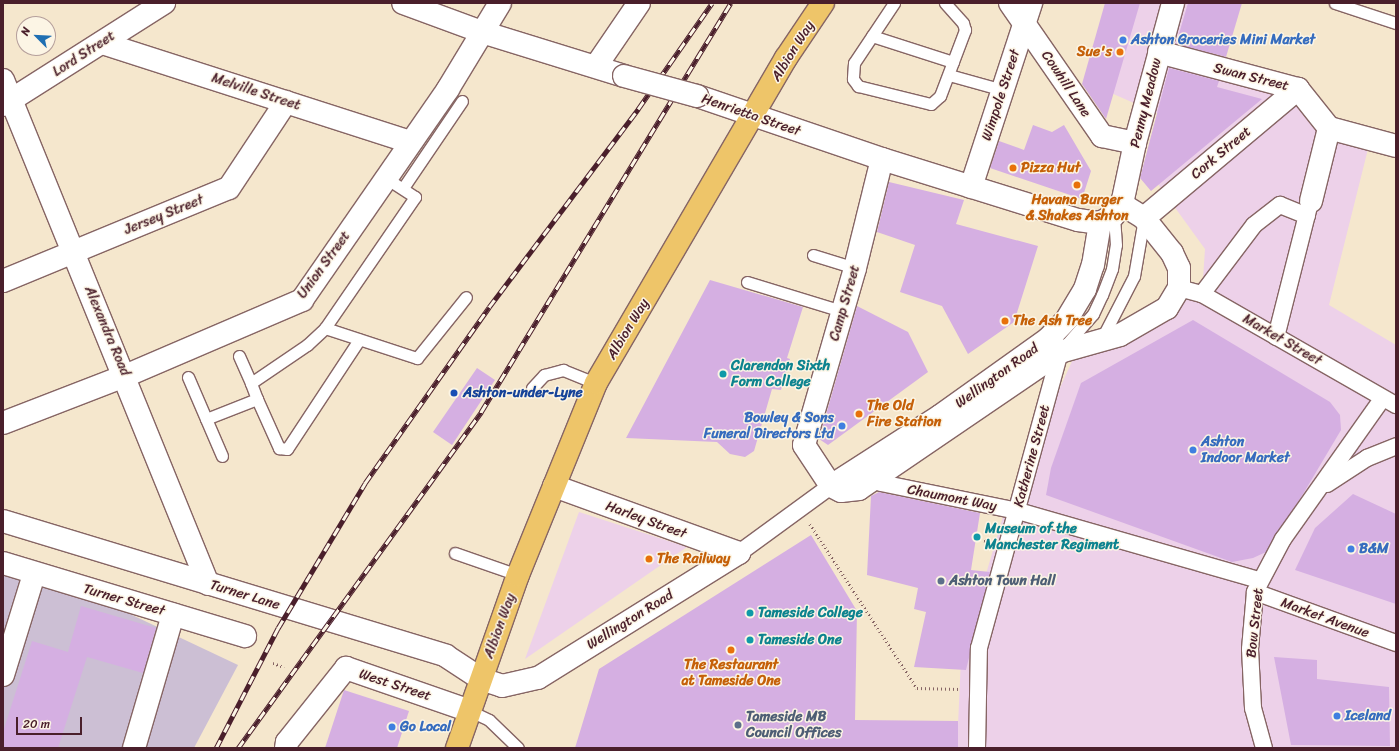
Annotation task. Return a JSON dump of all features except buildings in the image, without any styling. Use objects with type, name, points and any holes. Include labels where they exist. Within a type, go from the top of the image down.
[{"type":"highway","name":"Albion Way","points":[[481,679],[518,575],[596,383],[755,116],[786,58],[823,3]]},
{"type":"highway","points":[[457,748],[481,679]]},
{"type":"street","name":"Lord Street","points":[[7,103],[164,3]]},
{"type":"street","name":"Henrietta Street","points":[[403,3],[430,7],[482,32],[596,66],[624,76],[697,96],[882,159],[1078,220],[1112,214]]},
{"type":"street","name":"Union Street","points":[[3,423],[125,376],[302,300],[395,183],[411,142],[448,89],[500,3]]},
{"type":"street","points":[[596,66],[639,3]]},
{"type":"street","name":"Cowhill Lane","points":[[1010,3],[1102,136],[1136,143]]},
{"type":"street","name":"Wimpole Street","points":[[971,187],[1025,24],[1030,3]]},
{"type":"street","name":"Penny Meadow","points":[[1112,214],[1136,143],[1173,3]]},
{"type":"street","name":"Melville Street","points":[[102,43],[411,142]]},
{"type":"street","name":"Swan Street","points":[[1159,52],[1298,89],[1329,128]]},
{"type":"street","name":"Alexandra Road","points":[[3,80],[7,103],[74,252],[208,584]]},
{"type":"street","name":"Cork Street","points":[[1144,218],[1298,89]]},
{"type":"street","name":"Jersey Street","points":[[3,282],[229,188],[286,102]]},
{"type":"street","points":[[1276,337],[1329,128],[1396,146]]},
{"type":"street","name":"Camp Street","points":[[831,486],[804,445],[855,268],[882,159]]},
{"type":"street","points":[[1202,294],[1254,225],[1280,205],[1309,208]]},
{"type":"street","points":[[1054,346],[1100,341],[1120,335],[1167,308],[1178,288],[1179,268],[1172,253],[1144,218],[1112,214]]},
{"type":"street","name":"Wellington Road","points":[[831,486],[841,491],[859,489],[877,478],[1054,346],[1067,318],[1085,289],[1112,214]]},
{"type":"street","name":"Market Street","points":[[1178,288],[1202,294],[1389,402]]},
{"type":"street","name":"Wellington Road","points":[[481,679],[502,686],[538,678],[739,553],[831,486],[1054,346]]},
{"type":"street","name":"Katherine Street","points":[[976,748],[976,690],[979,648],[1018,511],[1054,346]]},
{"type":"street","name":"Bow Street","points":[[1264,748],[1253,708],[1250,649],[1257,586],[1283,539],[1319,490],[1389,402]]},
{"type":"street","name":"Bow Street","points":[[1319,490],[1367,458],[1396,446]]},
{"type":"street","name":"Chaumont Way","points":[[877,478],[881,483],[1018,511],[1257,586]]},
{"type":"street","name":"Harley Street","points":[[554,486],[739,553]]},
{"type":"street","name":"Turner Lane","points":[[3,521],[446,656],[481,679]]},
{"type":"street","name":"Turner Street","points":[[3,563],[34,574],[245,636]]},
{"type":"street","points":[[3,675],[34,574]]},
{"type":"street","name":"Market Avenue","points":[[1257,586],[1396,643]]},
{"type":"street","points":[[134,748],[174,615]]},
{"type":"street","name":"West Street","points":[[286,748],[287,742],[346,668],[470,711]]},
{"type":"lane","points":[[894,3],[872,36],[852,72],[853,79],[858,86],[931,104],[940,96],[965,30],[963,23],[945,3]]},
{"type":"lane","points":[[1336,3],[1396,23]]},
{"type":"lane","points":[[872,36],[953,62]]},
{"type":"lane","points":[[949,75],[1002,90]]},
{"type":"lane","points":[[251,384],[307,345],[325,328],[415,197],[395,183],[462,101]]},
{"type":"lane","points":[[1100,341],[1134,276],[1144,218]]},
{"type":"lane","points":[[813,255],[855,268]]},
{"type":"lane","points":[[747,282],[842,311]]},
{"type":"lane","points":[[325,328],[417,358],[466,297]]},
{"type":"lane","points":[[239,356],[279,448],[287,449],[359,340]]},
{"type":"lane","points":[[532,388],[544,375],[563,370],[596,383]]},
{"type":"lane","points":[[188,377],[222,456]]},
{"type":"lane","points":[[206,419],[257,399]]},
{"type":"lane","points":[[455,553],[518,575]]},
{"type":"lane","points":[[470,711],[489,720],[518,748]]},
{"type":"path","points":[[800,508],[917,688],[976,690]]},
{"type":"path","points":[[273,663],[284,666]]},
{"type":"shaded area","points":[[1126,3],[1227,3],[1211,55],[1268,70],[1312,126],[1368,149],[1329,305],[1396,345],[1396,748],[957,748],[961,658],[1005,510],[1073,359],[1167,308],[1202,294],[1205,249],[1147,169],[1159,114],[1102,89]]},
{"type":"shaded area","points":[[579,512],[687,547],[525,659]]},
{"type":"shaded area","points":[[3,554],[238,665],[194,748],[3,748]]},
{"type":"railway","points":[[216,748],[278,628],[365,483],[489,307],[638,109],[712,3]]},
{"type":"railway","points":[[238,748],[481,412],[731,3]]},
{"type":"place","name":"Ashton Groceries Mini Market","points":[[1123,40]]},
{"type":"place","name":"Sue's","points":[[1120,52]]},
{"type":"place","name":"Pizza Hut","points":[[1013,168]]},
{"type":"place","name":"Havana Burger & Shakes Ashton","points":[[1077,185]]},
{"type":"place","name":"The Ash Tree","points":[[1005,321]]},
{"type":"place","name":"Clarendon Sixth Form College","points":[[723,374]]},
{"type":"place","name":"Ashton-under-Lyne","points":[[454,393]]},
{"type":"place","name":"The Old Fire Station","points":[[859,414]]},
{"type":"place","name":"Bowley & Sons Funeral Directors Ltd","points":[[842,426]]},
{"type":"place","name":"Ashton Indoor Market","points":[[1193,450]]},
{"type":"place","name":"Museum of the Manchester Regiment","points":[[977,537]]},
{"type":"place","name":"B&M","points":[[1351,549]]},
{"type":"place","name":"The Railway","points":[[649,559]]},
{"type":"place","name":"Ashton Town Hall","points":[[941,581]]},
{"type":"place","name":"Tameside College","points":[[750,613]]},
{"type":"place","name":"Tameside One","points":[[750,640]]},
{"type":"place","name":"The Restaurant at Tameside One","points":[[731,650]]},
{"type":"place","name":"Iceland","points":[[1337,716]]},
{"type":"place","name":"Tameside MB Council Offices","points":[[738,725]]},
{"type":"place","name":"Go Local","points":[[392,727]]}]
